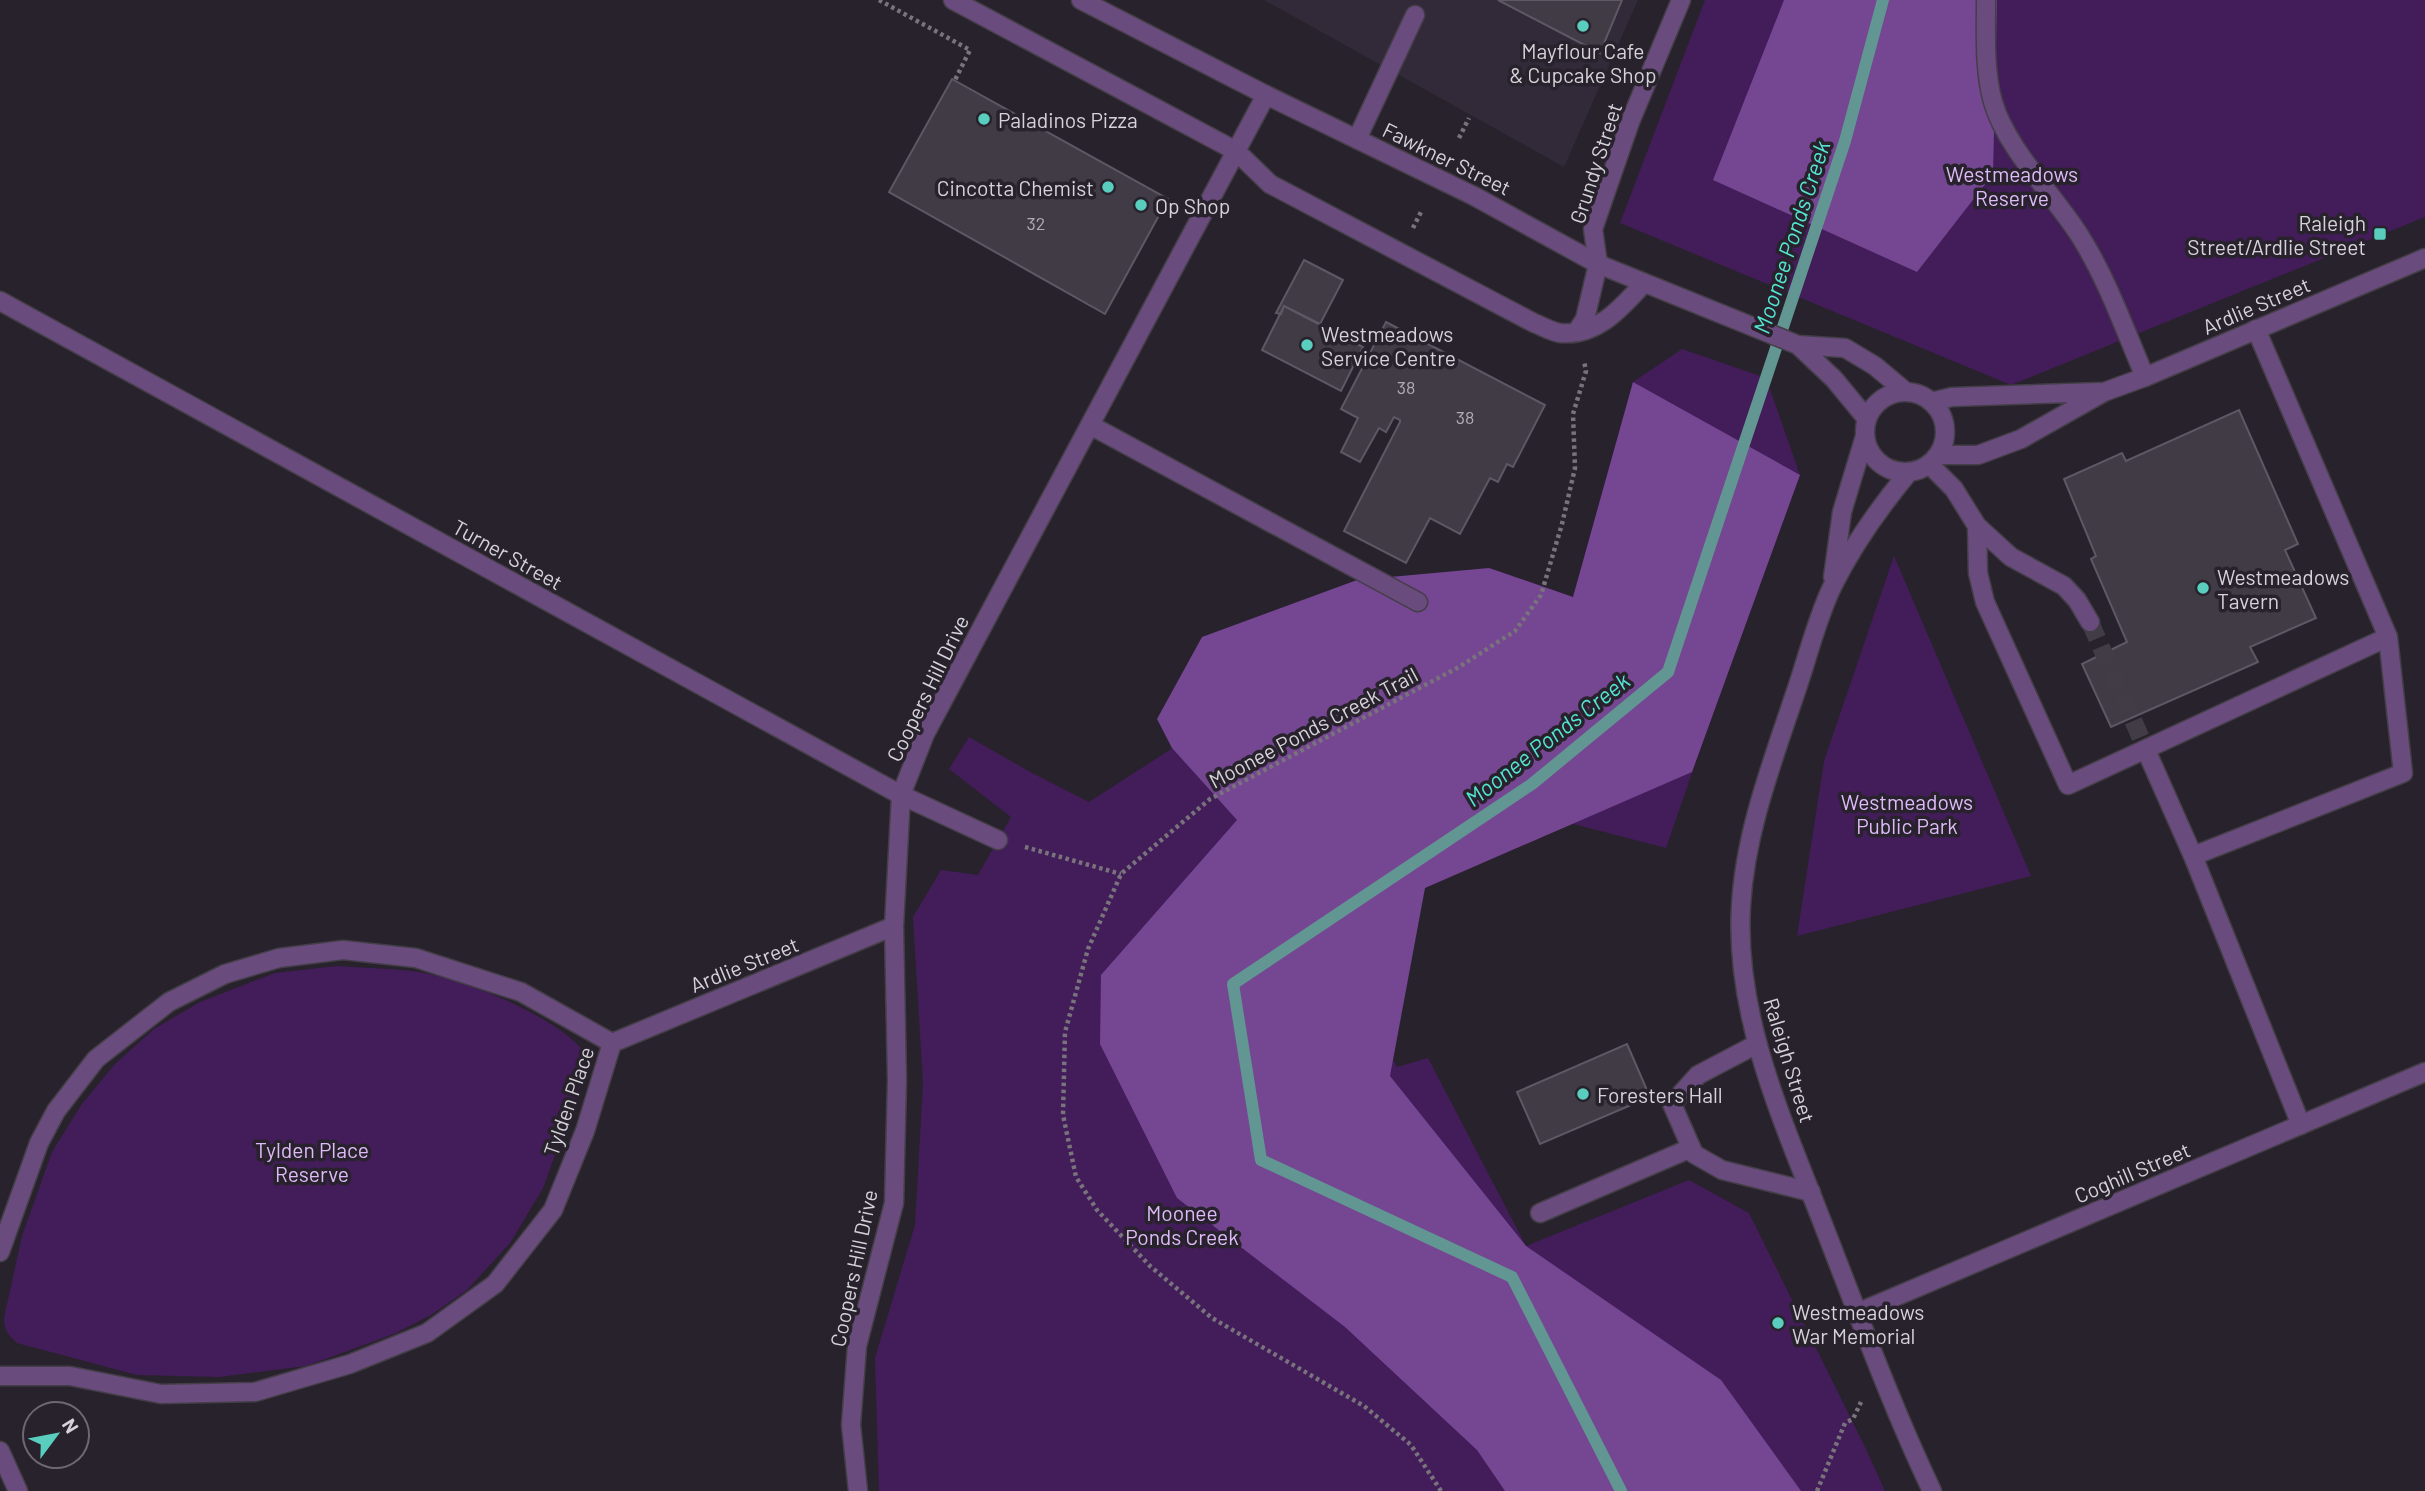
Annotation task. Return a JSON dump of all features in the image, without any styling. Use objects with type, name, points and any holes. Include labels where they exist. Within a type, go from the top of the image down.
[{"type":"street","points":[[953,0],[1236,151],[1269,184],[1534,323],[1560,333],[1591,329],[1615,314],[1644,283]]},
{"type":"street","name":"Fawkner Street","points":[[1081,0],[1266,95],[1497,208],[1598,264],[1798,345],[1845,348],[1875,366],[1906,392]]},
{"type":"street","name":"Grundy Street","points":[[1598,264],[1593,229],[1630,122],[1681,0]]},
{"type":"street","points":[[1986,0],[1986,51],[1993,102],[2015,148],[2081,237],[2145,377]]},
{"type":"street","points":[[1357,139],[1415,15]]},
{"type":"street","name":"Coopers Hill Drive","points":[[858,1491],[851,1425],[857,1346],[894,1203],[897,1080],[894,926],[901,795],[925,734],[1266,95]]},
{"type":"street","name":"Ardlie Street","points":[[1934,459],[1978,455],[2007,445],[2104,392],[2425,258]]},
{"type":"street","points":[[1577,331],[1585,319],[1598,264]]},
{"type":"street","name":"Turner Street","points":[[0,301],[901,795],[998,840]]},
{"type":"street","points":[[2193,856],[2403,773],[2388,637],[2256,329]]},
{"type":"street","name":"Fawkner Street","points":[[1798,345],[1834,379],[1866,428]]},
{"type":"street","points":[[1906,392],[1931,402],[1943,421],[1945,433],[1934,459],[1909,472],[1885,467],[1868,449],[1866,428],[1873,408],[1882,399],[1906,392]]},
{"type":"street","name":"Ardlie Street","points":[[1931,402],[1952,397],[2104,392]]},
{"type":"street","points":[[1090,425],[1418,602]]},
{"type":"street","name":"Raleigh Street","points":[[1832,587],[1842,512],[1866,428]]},
{"type":"street","points":[[1934,459],[1976,526],[2011,557],[2064,586],[2077,600],[2090,622]]},
{"type":"street","name":"Raleigh Street","points":[[1909,472],[1872,517],[1832,587],[1763,790],[1747,852],[1741,906],[1741,962],[1757,1044],[1857,1313],[1932,1491]]},
{"type":"street","points":[[1976,526],[1978,573],[1985,602],[2068,785],[2388,637]]},
{"type":"street","points":[[2146,750],[2193,856],[2301,1125]]},
{"type":"street","name":"Ardlie Street","points":[[612,1043],[894,926]]},
{"type":"street","name":"Tylden Place","points":[[0,1252],[38,1143],[56,1111],[96,1059],[169,1002],[225,974],[279,958],[343,950],[416,958],[521,992],[612,1043],[585,1131],[553,1210],[495,1284],[427,1333],[350,1364],[256,1392],[161,1394],[70,1376],[0,1376]]},
{"type":"street","points":[[1757,1044],[1698,1075],[1672,1104],[1694,1154],[1723,1170],[1811,1192]]},
{"type":"street","name":"Coghill Street","points":[[1857,1313],[2425,1072]]},
{"type":"street","points":[[1541,1213],[1691,1148]]},
{"type":"street","points":[[0,1451],[18,1491]]},
{"type":"path","points":[[879,0],[970,50],[955,80]]},
{"type":"path","points":[[1459,138],[1469,118]]},
{"type":"path","name":"Moonee Ponds Creek Trail","points":[[1441,1491],[1411,1445],[1364,1406],[1212,1318],[1150,1266],[1097,1210],[1076,1177],[1063,1115],[1065,1032],[1088,949],[1121,874],[1210,799],[1459,667],[1515,631],[1541,595],[1575,468],[1573,414],[1586,371],[1577,331]]},
{"type":"path","points":[[998,840],[1121,874]]},
{"type":"path","points":[[1817,1491],[1845,1423],[1853,1419],[1878,1365]]},
{"type":"shaded area","points":[[1264,0],[1638,0],[1564,167]]},
{"type":"shaded area","points":[[1784,0],[1997,0],[1993,174],[1917,272],[1713,180]]},
{"type":"shaded area","points":[[1633,382],[1800,475],[1692,772],[1425,888],[1390,1076],[1526,1246],[1721,1380],[1801,1491],[1505,1491],[1477,1450],[1345,1327],[1177,1198],[1100,1044],[1101,975],[1237,820],[1172,748],[1157,719],[1202,637],[1357,580],[1489,568],[1573,597]]},
{"type":"green space","name":"Westmeadows Reserve","points":[[1705,0],[2425,0],[2425,217],[2011,385],[1620,223]]},
{"type":"green space","name":"Moonee Ponds Creek","points":[[1682,349],[1766,378],[1800,475],[1758,582],[1666,848],[1562,821],[1436,878],[1376,931],[1347,979],[1397,1067],[1428,1058],[1526,1246],[1689,1180],[1749,1213],[1885,1491],[879,1491],[875,1358],[915,1225],[923,1083],[913,917],[941,870],[978,875],[1011,817],[949,769],[969,737],[1089,802],[1303,664],[1489,568],[1573,597],[1633,382]]},
{"type":"green space","name":"Westmeadows Public Park","points":[[1894,556],[2031,876],[1797,936],[1824,761]]},
{"type":"green space","name":"Tylden Place Reserve","points":[[337,966],[431,974],[481,990],[533,1013],[574,1041],[587,1056],[583,1078],[543,1188],[510,1243],[467,1290],[431,1315],[394,1334],[306,1366],[219,1377],[137,1375],[17,1343],[7,1332],[4,1318],[22,1236],[52,1152],[82,1104],[115,1064],[154,1029],[200,1002],[275,973]]},
{"type":"building","points":[[1498,0],[1622,0],[1600,53]]},
{"type":"building","points":[[952,79],[1168,199],[1105,314],[889,192]]},
{"type":"building","points":[[1304,260],[1343,280],[1320,324],[1284,306],[1281,314],[1276,313]]},
{"type":"building","points":[[1284,306],[1363,347],[1341,391],[1262,350]]},
{"type":"building","points":[[1386,322],[1545,405],[1513,467],[1507,464],[1498,482],[1490,478],[1460,534],[1430,518],[1406,563],[1344,531],[1400,422],[1394,417],[1386,432],[1379,428],[1360,462],[1341,452],[1358,418],[1341,409]]},
{"type":"building","name":"Westmeadows Tavern","points":[[2239,410],[2298,544],[2285,550],[2316,618],[2250,647],[2258,662],[2111,727],[2082,664],[2127,642],[2091,559],[2096,556],[2064,479],[2122,453],[2126,461]]},
{"type":"building","name":"Foresters Hall","points":[[1627,1044],[1650,1097],[1540,1144],[1517,1092]]},
{"type":"waterway","name":"Moonee Ponds Creek","points":[[1621,1491],[1512,1277],[1261,1160],[1233,984],[1532,784],[1668,672],[1845,141],[1883,0]]},
{"type":"tunnel","points":[[2090,622],[2146,750]]},
{"type":"place","name":"Mayflour Cafe & Cupcake Shop","points":[[1583,26]]},
{"type":"place","name":"Paladinos Pizza","points":[[984,119]]},
{"type":"place","name":"Cincotta Chemist","points":[[1108,187]]},
{"type":"place","name":"Op Shop","points":[[1141,205]]},
{"type":"place","name":"Raleigh Street/Ardlie Street","points":[[2380,234]]},
{"type":"place","name":"Westmeadows Service Centre","points":[[1307,345]]},
{"type":"place","name":"Westmeadows Tavern","points":[[2203,588]]},
{"type":"place","name":"Foresters Hall","points":[[1583,1094]]},
{"type":"place","name":"Westmeadows War Memorial","points":[[1778,1323]]}]
